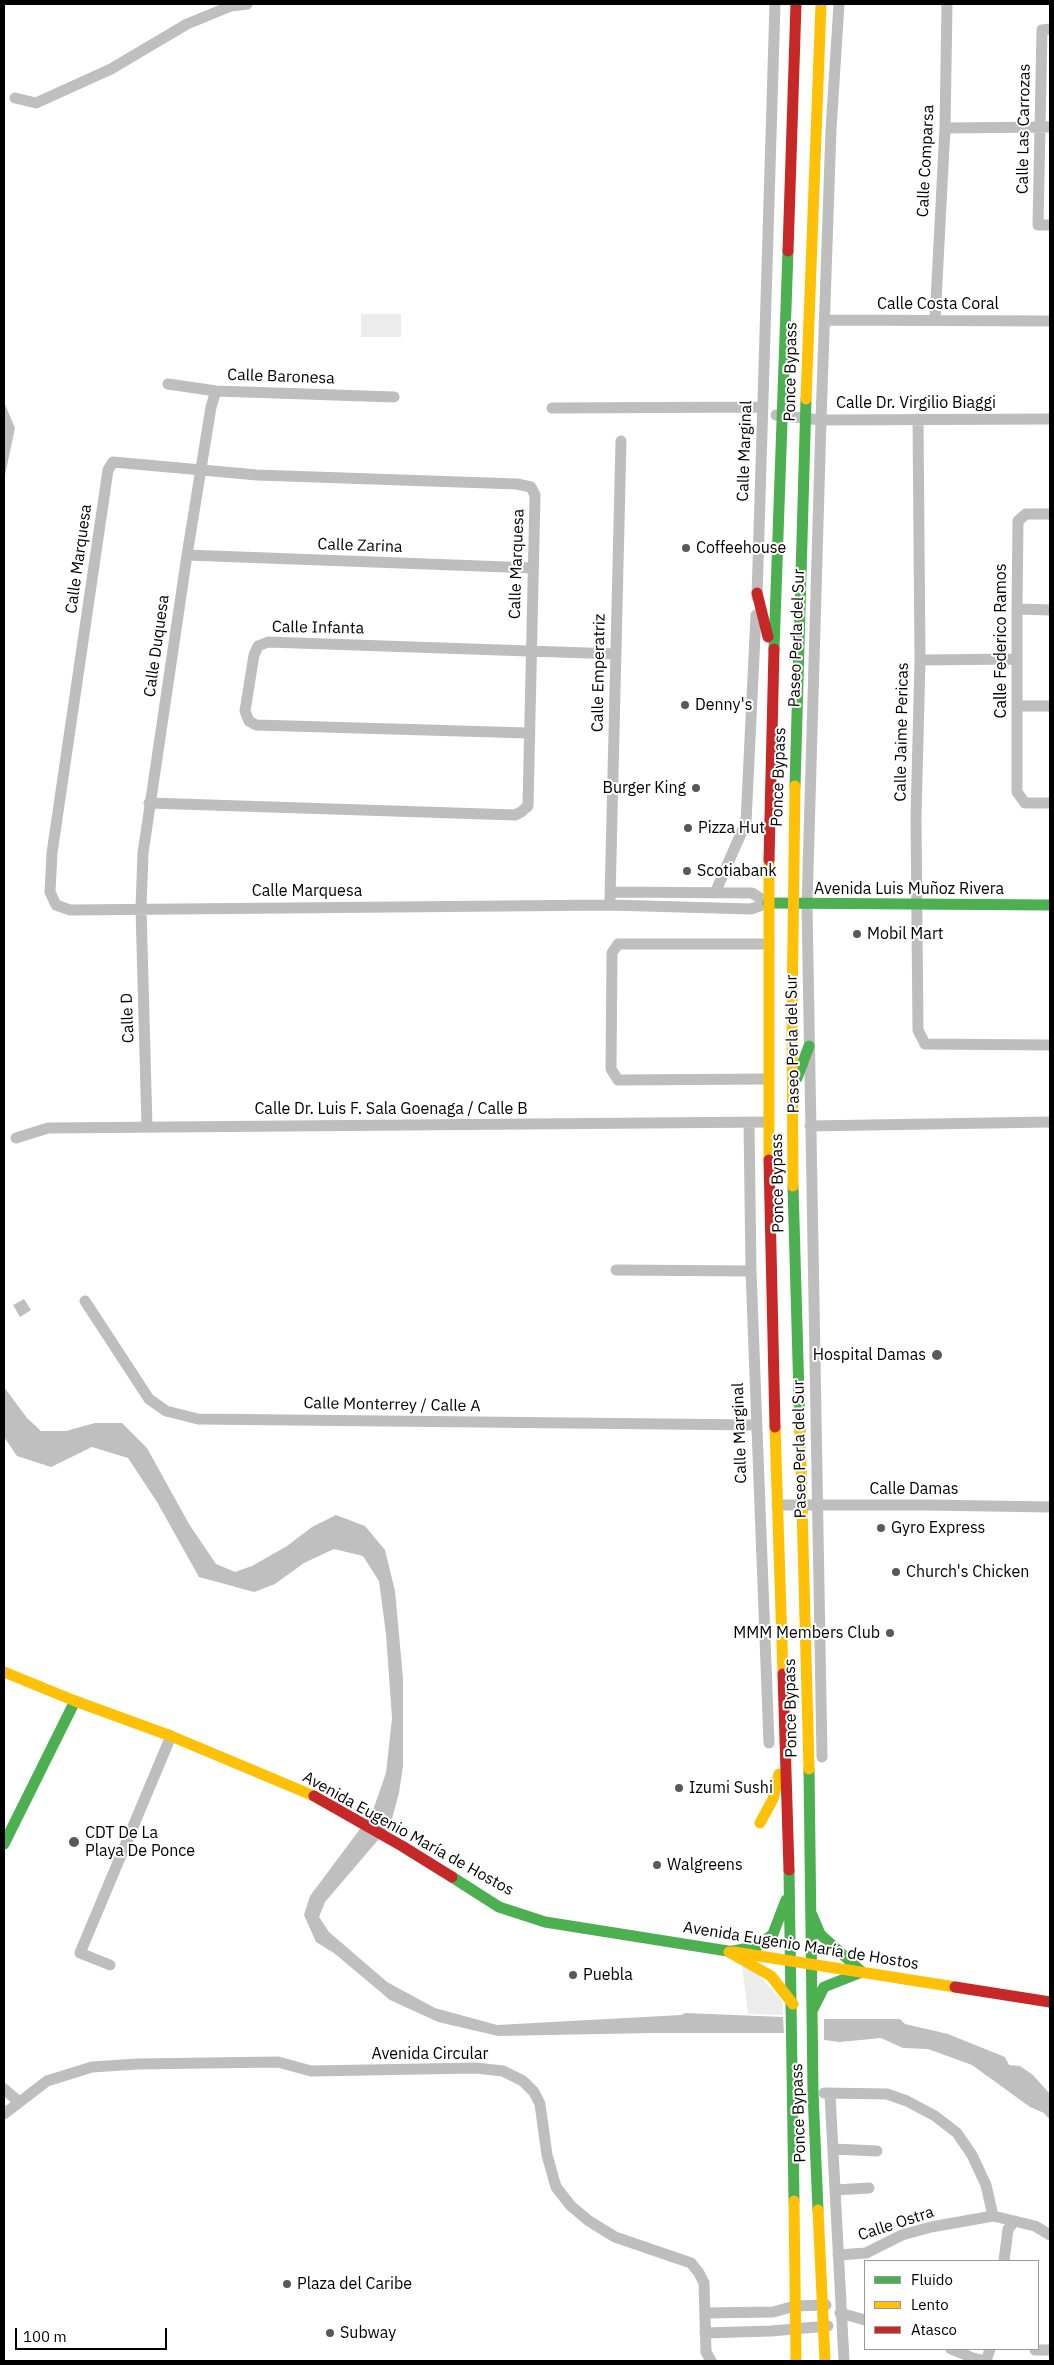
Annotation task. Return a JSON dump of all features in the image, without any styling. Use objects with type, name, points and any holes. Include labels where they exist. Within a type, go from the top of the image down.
[{"type":"main road","name":"Ponce Bypass","points":[[796,4],[773,678],[768,903],[768,1122],[777,1505],[793,2004],[796,2361]]},
{"type":"main road","name":"Ponce Bypass","points":[[821,4],[806,419],[793,904],[792,1092],[801,1505],[810,1796],[813,2092],[825,2361]]},
{"type":"main road","points":[[757,593],[766,626],[773,678]]},
{"type":"main road","name":"Avenida Luis Muñoz Rivera","points":[[768,903],[917,906],[1050,905]]},
{"type":"main road","points":[[792,1092],[809,1046]]},
{"type":"main road","name":"Avenida Eugenio María de Hostos","points":[[4,1672],[75,1701],[171,1736],[314,1796],[402,1846],[499,1907],[545,1922],[1050,2002]]},
{"type":"main road","points":[[4,1844],[75,1701]]},
{"type":"main road","points":[[760,1823],[773,1799],[785,1748]]},
{"type":"main road","points":[[810,1796],[822,1757]]},
{"type":"main road","points":[[729,1952],[758,1946],[773,1934],[789,1893]]},
{"type":"main road","points":[[811,1910],[820,1934],[862,1972],[824,1987],[812,2011]]},
{"type":"main road","points":[[729,1952],[771,1976],[793,2004]]},
{"type":"street","name":"Calle Marginal","points":[[715,893],[746,822],[748,810],[757,593],[775,4]]},
{"type":"street","name":"Paseo Perla del Sur","points":[[822,1757],[807,905],[820,420],[831,129],[839,4]]},
{"type":"street","name":"Calle Comparsa","points":[[936,320],[945,128],[947,4]]},
{"type":"street","name":"Calle Las Carrozas","points":[[1050,30],[1042,30],[1046,127],[1038,225],[1050,225]]},
{"type":"street","points":[[945,128],[1046,127]]},
{"type":"street","name":"Calle Costa Coral","points":[[825,320],[1050,321]]},
{"type":"street","name":"Calle Baronesa","points":[[168,384],[216,390],[394,398]]},
{"type":"street","name":"Calle Duquesa","points":[[141,908],[143,853],[149,803],[200,472],[211,407],[216,390]]},
{"type":"street","name":"Calle Dr. Virgilio Biaggi","points":[[552,408],[762,411],[782,416],[820,420],[1050,419]]},
{"type":"street","name":"Calle Jaime Pericas","points":[[918,419],[920,660],[916,817],[918,1030],[925,1044],[1050,1045]]},
{"type":"street","name":"Calle Emperatriz","points":[[610,905],[621,441]]},
{"type":"street","name":"Calle Marquesa","points":[[149,803],[515,815],[528,806],[528,733],[532,650],[535,495],[531,487],[517,484],[257,476],[200,472],[120,461],[113,462],[108,470],[52,853],[50,892],[56,905],[70,910],[610,905],[662,908],[751,909],[768,903]]},
{"type":"street","name":"Calle Federico Ramos","points":[[1048,514],[1026,514],[1018,521],[1017,706],[1018,792],[1025,803],[1050,803]]},
{"type":"street","name":"Calle Zarina","points":[[187,556],[533,568]]},
{"type":"street","points":[[1017,610],[1050,610]]},
{"type":"street","name":"Calle Infanta","points":[[528,733],[256,725],[249,721],[245,711],[254,655],[258,646],[268,642],[616,654]]},
{"type":"street","points":[[920,660],[1017,659]]},
{"type":"street","points":[[1017,706],[1050,706]]},
{"type":"street","points":[[610,892],[752,893],[768,903]]},
{"type":"street","points":[[662,908],[663,892]]},
{"type":"street","name":"Calle D","points":[[141,908],[147,1127]]},
{"type":"street","points":[[768,1079],[618,1080],[611,1069],[612,953],[618,944],[769,944]]},
{"type":"street","name":"Calle Marginal","points":[[749,1122],[751,1271],[769,1743]]},
{"type":"street","name":"Calle Dr. Luis F. Sala Goenaga / Calle B","points":[[16,1138],[48,1128],[768,1122]]},
{"type":"street","points":[[810,1126],[1050,1122]]},
{"type":"street","points":[[616,1270],[751,1271]]},
{"type":"street","name":"Calle Monterrey / Calle A","points":[[85,1301],[149,1399],[166,1411],[198,1420],[756,1425]]},
{"type":"street","name":"Calle Damas","points":[[777,1505],[1050,1507]]},
{"type":"street","points":[[110,1965],[80,1953],[171,1736]]},
{"type":"street","name":"Avenida Circular","points":[[4,2114],[18,2101],[47,2081],[81,2069],[137,2064],[278,2062],[311,2071],[482,2068],[503,2071],[523,2081],[534,2092],[540,2104],[547,2155],[556,2187],[571,2206],[588,2221],[616,2237],[691,2263],[704,2283],[706,2352],[711,2361]]},
{"type":"street","points":[[4,2088],[18,2101]]},
{"type":"street","points":[[813,2092],[830,2094],[887,2094],[907,2101],[935,2116],[957,2133],[972,2155],[986,2185],[993,2216]]},
{"type":"street","points":[[830,2094],[844,2361]]},
{"type":"street","points":[[833,2149],[877,2151]]},
{"type":"street","points":[[835,2190],[869,2188]]},
{"type":"street","name":"Calle Ostra","points":[[838,2255],[866,2253],[902,2235],[931,2226],[993,2216],[1035,2226],[1050,2235]]},
{"type":"street","points":[[1004,2260],[1008,2229],[1016,2221]]},
{"type":"street","points":[[705,2313],[773,2312],[795,2306],[824,2305],[841,2314],[864,2320]]},
{"type":"street","points":[[706,2333],[824,2326],[841,2314]]},
{"type":"street","points":[[953,2350],[986,2361],[990,2350]]},
{"type":"street","points":[[1035,2353],[1050,2350]]},
{"type":"shaded area","points":[[361,314],[401,314],[401,337],[361,337]]},
{"type":"shaded area","points":[[4,402],[15,428],[4,480]]},
{"type":"shaded area","points":[[24,1299],[31,1310],[20,1317],[13,1305]]},
{"type":"shaded area","points":[[4,1387],[27,1418],[41,1431],[66,1431],[95,1423],[122,1423],[147,1448],[189,1524],[216,1564],[235,1572],[252,1566],[287,1546],[312,1527],[336,1515],[365,1526],[385,1550],[395,1591],[403,1678],[403,1766],[399,1793],[390,1826],[325,1902],[319,1917],[329,1932],[387,1982],[435,2008],[497,2025],[681,2015],[685,2013],[783,2017],[784,2033],[498,2036],[438,2022],[390,2000],[334,1953],[316,1942],[304,1915],[310,1896],[372,1813],[386,1773],[392,1718],[386,1634],[379,1581],[363,1556],[334,1549],[304,1563],[275,1584],[254,1592],[199,1577],[157,1502],[128,1458],[92,1447],[51,1467],[17,1456],[4,1437]]},
{"type":"shaded area","points":[[742,1965],[755,1971],[782,2001],[783,2015],[748,2014]]},
{"type":"shaded area","points":[[824,2019],[900,2019],[905,2024],[948,2034],[1005,2057],[1009,2065],[1020,2066],[1033,2075],[1050,2094],[1050,2120],[1044,2113],[1030,2107],[972,2065],[928,2049],[903,2048],[881,2038],[840,2042],[824,2040]]},
{"type":"waterway","points":[[15,98],[36,103],[111,69],[187,24],[231,6],[247,4]]},
{"type":"traffic: fast","points":[[774,649],[788,251]]},
{"type":"traffic: fast","points":[[795,786],[806,399]]},
{"type":"traffic: fast","points":[[768,903],[1050,905]]},
{"type":"traffic: fast","points":[[797,1078],[809,1046]]},
{"type":"traffic: fast","points":[[793,1186],[800,1431]]},
{"type":"traffic: fast","points":[[4,1844],[75,1701]]},
{"type":"traffic: fast","points":[[809,1769],[813,2092],[818,2210]]},
{"type":"traffic: fast","points":[[789,1870],[794,2201]]},
{"type":"traffic: fast","points":[[452,1877],[499,1907],[545,1922],[734,1952]]},
{"type":"traffic: fast","points":[[729,1952],[758,1946],[773,1934],[786,1900]]},
{"type":"traffic: fast","points":[[812,1915],[820,1934],[862,1972],[824,1987],[813,2009]]},
{"type":"traffic: slow","points":[[806,399],[821,4]]},
{"type":"traffic: slow","points":[[793,1186],[792,1015],[795,786]]},
{"type":"traffic: slow","points":[[769,860],[769,1160]]},
{"type":"traffic: slow","points":[[775,1427],[783,1674]]},
{"type":"traffic: slow","points":[[800,1431],[809,1769]]},
{"type":"traffic: slow","points":[[4,1672],[75,1701],[171,1736],[314,1796]]},
{"type":"traffic: slow","points":[[760,1823],[773,1799],[779,1774]]},
{"type":"traffic: slow","points":[[729,1952],[771,1976],[793,2004]]},
{"type":"traffic: slow","points":[[734,1952],[955,1987]]},
{"type":"traffic: slow","points":[[794,2201],[796,2361]]},
{"type":"traffic: slow","points":[[818,2210],[825,2361]]},
{"type":"traffic: jam","points":[[788,251],[796,4]]},
{"type":"traffic: jam","points":[[757,593],[768,637]]},
{"type":"traffic: jam","points":[[769,860],[774,649]]},
{"type":"traffic: jam","points":[[769,1160],[775,1427]]},
{"type":"traffic: jam","points":[[783,1674],[789,1870]]},
{"type":"traffic: jam","points":[[314,1796],[452,1877]]},
{"type":"traffic: jam","points":[[955,1987],[1050,2002]]},
{"type":"place","name":"Coffeehouse","points":[[686,548]]},
{"type":"place","name":"Denny's","points":[[685,705]]},
{"type":"place","name":"Burger King","points":[[696,788]]},
{"type":"place","name":"Pizza Hut","points":[[688,828]]},
{"type":"place","name":"Scotiabank","points":[[687,871]]},
{"type":"place","name":"Mobil Mart","points":[[857,934]]},
{"type":"place","name":"Hospital Damas","points":[[937,1355]]},
{"type":"place","name":"Gyro Express","points":[[881,1528]]},
{"type":"place","name":"Church's Chicken","points":[[896,1572]]},
{"type":"place","name":"MMM Members Club","points":[[890,1633]]},
{"type":"place","name":"Izumi Sushi","points":[[679,1788]]},
{"type":"place","name":"CDT De La Playa De Ponce","points":[[74,1842]]},
{"type":"place","name":"Walgreens","points":[[657,1865]]},
{"type":"place","name":"Puebla","points":[[573,1975]]},
{"type":"place","name":"Plaza del Caribe","points":[[287,2284]]},
{"type":"place","name":"Subway","points":[[330,2333]]}]
